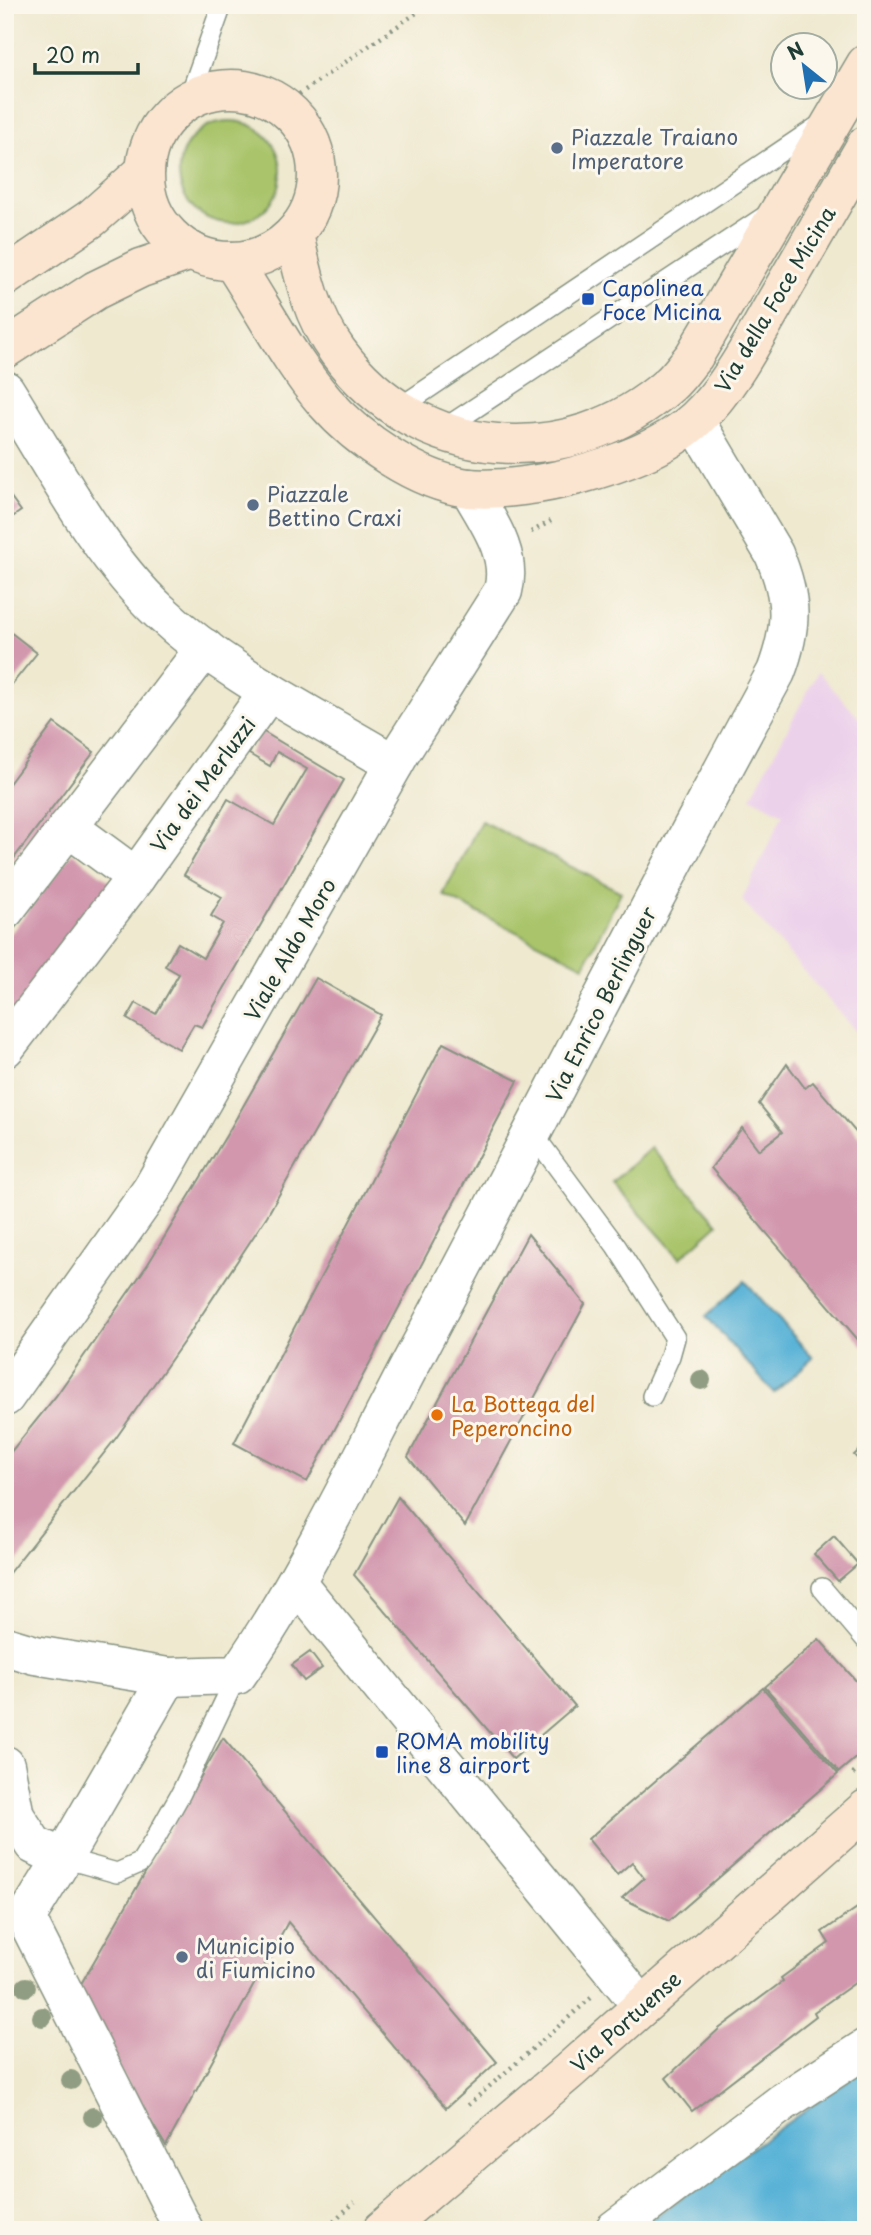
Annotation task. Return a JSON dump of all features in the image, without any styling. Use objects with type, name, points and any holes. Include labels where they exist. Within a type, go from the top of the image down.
[{"type":"street","name":"Via della Foce Micina","points":[[294,234],[305,286],[321,324],[358,377],[383,398],[418,420],[457,436],[489,443],[537,445],[573,438],[608,425],[645,404],[672,383],[694,356],[866,64]]},
{"type":"street","points":[[243,90],[282,106],[293,115],[309,139],[317,167],[316,189],[310,209],[294,234],[272,251],[245,260],[232,261],[204,257],[169,235],[148,199],[145,172],[151,144],[176,109],[214,91],[243,90]]},
{"type":"street","name":"Via della Foce Micina","points":[[232,261],[323,401],[348,427],[396,460],[423,474],[468,488],[526,486],[558,481],[622,461],[664,441],[695,421],[713,401],[751,345],[866,145]]},
{"type":"street","points":[[14,262],[92,218],[145,172]]},
{"type":"street","points":[[5,349],[96,290],[141,268],[191,251]]},
{"type":"street","points":[[5,390],[74,502],[120,566],[159,610],[205,648],[269,691],[394,764]]},
{"type":"street","name":"Via Enrico Berlinguer","points":[[237,1675],[296,1582],[533,1134],[702,805],[776,671],[788,636],[788,596],[782,575],[774,554],[695,421]]},
{"type":"street","name":"Viale Aldo Moro","points":[[12,1373],[152,1189],[394,764],[503,591],[506,566],[502,550],[468,488]]},
{"type":"street","points":[[5,910],[205,648]]},
{"type":"street","name":"Via dei Merluzzi","points":[[5,1048],[136,877],[269,691]]},
{"type":"street","points":[[68,827],[136,877]]},
{"type":"street","points":[[296,1582],[642,2006]]},
{"type":"street","points":[[7,1653],[168,1677],[237,1675]]},
{"type":"street","points":[[168,1677],[26,1918],[184,2230]]},
{"type":"street","points":[[5,1765],[15,1816],[34,1845],[63,1858]]},
{"type":"street","name":"Via Portuense","points":[[382,2230],[866,1809]]},
{"type":"street","points":[[614,2230],[783,2102],[866,2048]]},
{"type":"lane","points":[[188,101],[222,5]]},
{"type":"lane","points":[[399,408],[836,115]]},
{"type":"lane","points":[[442,430],[783,204]]},
{"type":"lane","points":[[533,1134],[616,1245],[675,1338],[652,1396]]},
{"type":"lane","points":[[822,1588],[866,1640]]},
{"type":"lane","points":[[63,1858],[117,1873],[139,1863],[181,1793],[237,1675]]},
{"type":"path","points":[[282,106],[428,5]]},
{"type":"shaded area","points":[[818,672],[866,726],[866,1043],[742,900],[783,814],[751,797]]},
{"type":"green space","points":[[230,121],[259,129],[273,143],[281,172],[273,201],[259,215],[230,223],[201,215],[187,201],[179,172],[187,143],[201,129]]},
{"type":"green space","points":[[481,821],[621,892],[584,966],[443,895]]},
{"type":"green space","points":[[651,1148],[718,1224],[680,1258],[612,1182]]},
{"type":"water","points":[[745,1281],[813,1358],[774,1393],[706,1316]]},
{"type":"water","points":[[866,2067],[866,2230],[636,2230]]},
{"type":"building","points":[[5,489],[21,511],[5,522]]},
{"type":"building","points":[[5,628],[37,653],[5,693]]},
{"type":"building","points":[[54,723],[94,752],[5,870],[5,789]]},
{"type":"building","points":[[262,731],[344,780],[202,1027],[194,1024],[179,1049],[127,1019],[136,1003],[156,1014],[179,974],[165,966],[178,943],[203,958],[223,923],[211,916],[222,897],[184,875],[228,799],[274,825],[307,769],[277,752],[270,766],[249,754]]},
{"type":"building","points":[[72,853],[120,889],[5,1038],[5,941]]},
{"type":"building","points":[[316,978],[381,1015],[267,1216],[187,1337],[116,1438],[5,1578],[5,1459],[56,1396],[148,1264],[229,1131]]},
{"type":"building","points":[[443,1043],[518,1081],[307,1482],[234,1443]]},
{"type":"building","points":[[787,1064],[805,1088],[813,1082],[866,1144],[866,1349],[711,1168],[742,1128],[759,1150],[782,1132],[759,1104]]},
{"type":"building","points":[[528,1234],[585,1304],[465,1526],[408,1457]]},
{"type":"building","points":[[866,1444],[866,1467],[854,1455]]},
{"type":"building","points":[[398,1497],[575,1706],[513,1759],[354,1575]]},
{"type":"building","points":[[834,1536],[858,1564],[838,1581],[814,1554]]},
{"type":"building","points":[[819,1639],[866,1692],[866,1749],[839,1772],[765,1687]]},
{"type":"building","points":[[310,1652],[322,1668],[304,1681],[292,1665]]},
{"type":"building","points":[[763,1688],[838,1774],[669,1921],[622,1898],[644,1878],[632,1862],[617,1875],[588,1839]]},
{"type":"building","name":"Municipio di Fiumicino","points":[[223,1738],[497,2062],[446,2108],[288,1922],[166,2146],[74,1996]]},
{"type":"building","points":[[866,1902],[866,1975],[814,2012],[816,2016],[692,2111],[666,2078],[720,2028],[829,1943],[822,1932]]},
{"type":"place","name":"Piazzale Traiano Imperatore","points":[[557,148]]},
{"type":"place","name":"Capolinea Foce Micina","points":[[588,299]]},
{"type":"place","name":"Piazzale Bettino Craxi","points":[[253,505]]},
{"type":"place","name":"La Bottega del Peperoncino","points":[[437,1415]]},
{"type":"place","name":"ROMA mobility line 8 airport","points":[[382,1752]]},
{"type":"place","name":"Municipio di Fiumicino","points":[[182,1957]]}]
